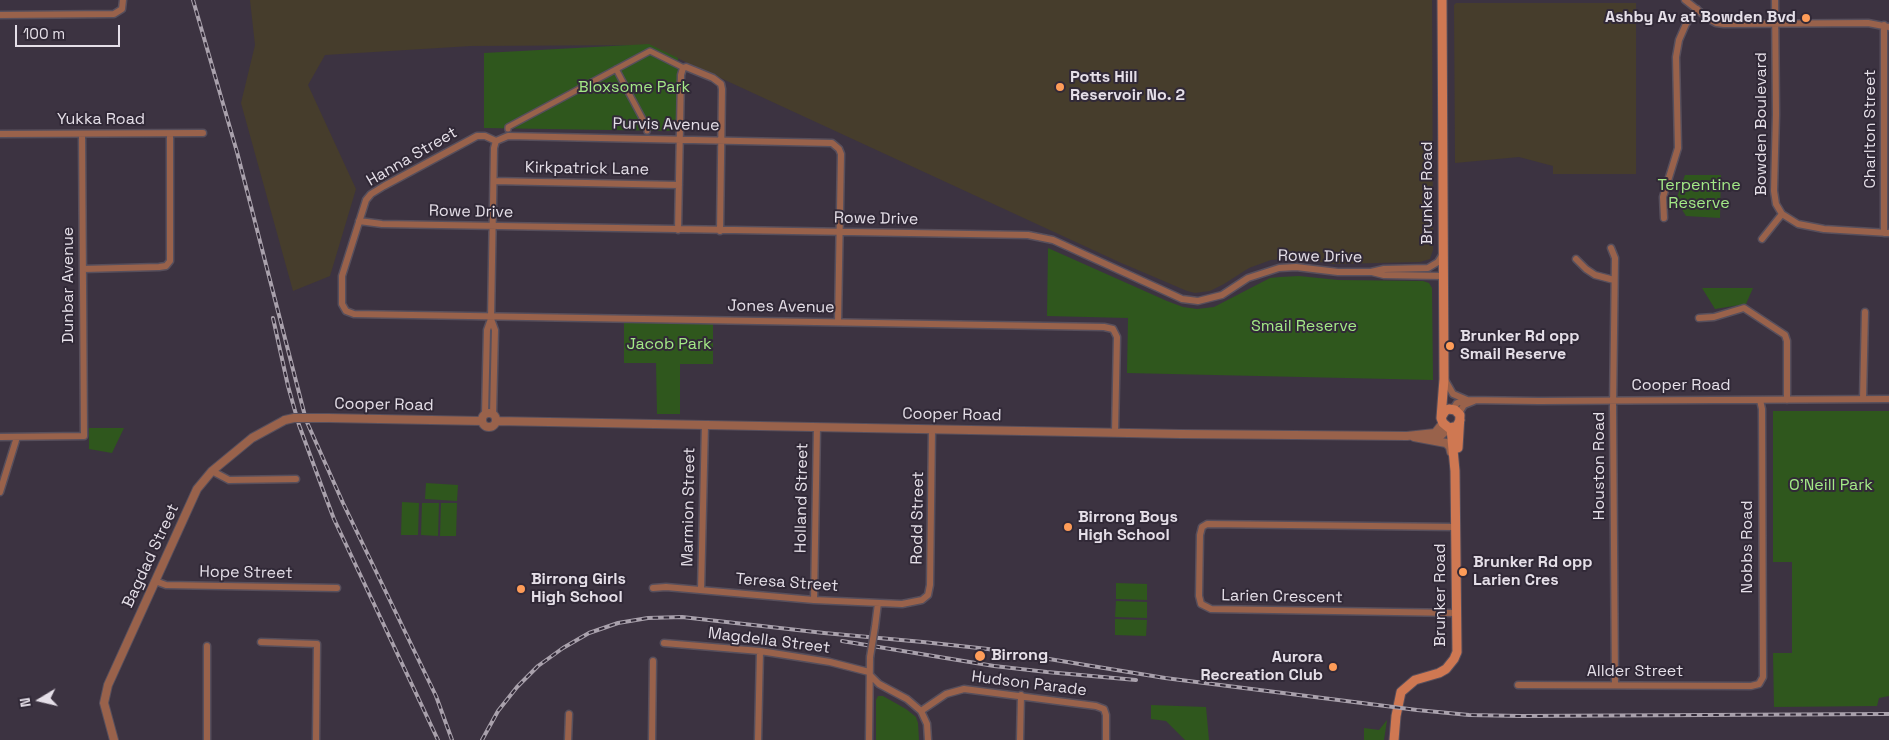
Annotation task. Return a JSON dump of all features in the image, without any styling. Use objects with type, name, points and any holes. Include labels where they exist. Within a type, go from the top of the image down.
[{"type":"main road","name":"Brunker Road","points":[[1442,0],[1444,383],[1446,424],[1455,471]]},
{"type":"main road","name":"Brunker Road","points":[[1394,740],[1398,705],[1404,688],[1415,680],[1443,671],[1452,663],[1457,652],[1456,413],[1444,383]]},
{"type":"main road","points":[[1445,411],[1456,413],[1457,426],[1446,424],[1445,411]]},
{"type":"street","points":[[0,15],[114,14],[122,9],[122,0]]},
{"type":"street","points":[[1685,0],[1716,23],[1868,23],[1887,26]]},
{"type":"street","name":"Bowden Boulevard","points":[[1762,238],[1782,214],[1776,204],[1774,191],[1776,114],[1775,0]]},
{"type":"street","points":[[1664,218],[1663,197],[1678,148],[1676,57],[1679,40],[1686,24],[1697,9]]},
{"type":"street","name":"Charlton Street","points":[[1887,26],[1887,233]]},
{"type":"street","points":[[508,129],[508,127],[616,69],[628,59],[650,51],[684,68],[689,67],[703,73],[717,80],[722,89],[720,231]]},
{"type":"street","points":[[678,230],[681,75],[684,68]]},
{"type":"street","points":[[616,69],[647,127],[647,131]]},
{"type":"street","name":"Yukka Road","points":[[0,134],[203,133]]},
{"type":"street","name":"Dunbar Avenue","points":[[17,437],[84,436],[82,134]]},
{"type":"street","points":[[83,270],[159,267],[166,266],[170,261],[170,134]]},
{"type":"street","name":"Hanna Street","points":[[346,311],[342,304],[342,276],[366,200],[371,194],[477,136],[485,136],[496,141]]},
{"type":"street","name":"Purvis Avenue","points":[[496,141],[508,136],[826,142],[836,146],[841,154],[839,232]]},
{"type":"street","points":[[489,417],[495,330],[491,318],[494,148],[496,141]]},
{"type":"street","name":"Kirkpatrick Lane","points":[[494,181],[679,185]]},
{"type":"street","points":[[1782,214],[1798,224],[1810,227],[1887,233]]},
{"type":"street","name":"Rowe Drive","points":[[359,221],[382,224],[1040,237],[1053,240],[1182,299],[1198,301],[1222,295],[1248,278],[1279,268],[1296,267],[1327,272],[1371,272],[1384,269],[1428,268],[1438,262],[1443,254]]},
{"type":"street","points":[[838,322],[839,232]]},
{"type":"street","name":"Houston Road","points":[[1611,248],[1615,258],[1615,686]]},
{"type":"street","points":[[1576,259],[1586,270],[1596,276],[1614,280]]},
{"type":"street","name":"Rowe Drive","points":[[1371,272],[1384,275],[1443,276]]},
{"type":"street","points":[[1698,318],[1714,317],[1744,308],[1785,335],[1787,341],[1787,400]]},
{"type":"street","name":"Jones Avenue","points":[[346,311],[354,314],[491,318],[1104,327],[1113,329],[1117,336],[1115,432]]},
{"type":"street","points":[[1863,399],[1865,312]]},
{"type":"street","points":[[1444,383],[1453,394],[1471,400]]},
{"type":"street","name":"Cooper Road","points":[[1471,400],[1889,399]]},
{"type":"street","points":[[1456,413],[1457,403],[1471,400]]},
{"type":"street","name":"Nobbs Road","points":[[1752,686],[1760,684],[1763,676],[1762,409],[1760,400]]},
{"type":"street","name":"Cooper Road","points":[[285,420],[294,418],[489,417],[705,425],[1407,436]]},
{"type":"street","name":"Bagdad Street","points":[[114,740],[106,714],[105,695],[117,662],[197,489],[212,471],[252,438],[285,420]]},
{"type":"street","points":[[1407,436],[1426,439],[1436,438],[1444,433],[1446,424]]},
{"type":"street","name":"Marmion Street","points":[[702,590],[705,425]]},
{"type":"street","name":"Holland Street","points":[[814,600],[817,427]]},
{"type":"street","name":"Rodd Street","points":[[918,602],[928,595],[930,585],[932,429]]},
{"type":"street","points":[[1407,436],[1448,444],[1455,471]]},
{"type":"street","points":[[0,437],[17,437],[0,492]]},
{"type":"street","points":[[212,471],[229,480],[296,479]]},
{"type":"street","name":"Larien Crescent","points":[[1455,527],[1208,524],[1202,527],[1200,535],[1199,596],[1201,604],[1211,609],[1456,613]]},
{"type":"street","name":"Hope Street","points":[[155,581],[166,585],[337,588]]},
{"type":"street","name":"Teresa Street","points":[[653,588],[666,587],[814,600],[902,604],[918,602]]},
{"type":"street","points":[[869,740],[870,657],[878,602]]},
{"type":"street","points":[[261,642],[317,644],[316,740]]},
{"type":"street","name":"Magdella Street","points":[[664,643],[760,650],[830,662],[870,674]]},
{"type":"street","points":[[207,646],[207,740]]},
{"type":"street","points":[[758,740],[760,650]]},
{"type":"street","points":[[652,740],[653,661]]},
{"type":"street","points":[[870,674],[879,684],[907,699],[921,711],[927,724],[928,740]]},
{"type":"street","name":"Allder Street","points":[[1518,685],[1752,686]]},
{"type":"street","name":"Hudson Parade","points":[[921,711],[946,694],[964,689],[1099,706],[1104,709],[1106,715],[1106,740]]},
{"type":"street","points":[[1020,740],[1021,696]]},
{"type":"street","points":[[568,740],[569,714]]},
{"type":"shaded area","points":[[250,0],[1432,0],[1433,250],[1430,259],[1420,262],[1334,264],[1292,258],[1271,260],[1249,268],[1210,291],[1195,293],[1119,262],[649,45],[471,46],[325,55],[308,85],[356,189],[330,276],[293,291],[241,103],[255,45]]},
{"type":"shaded area","points":[[1456,3],[1636,3],[1636,174],[1553,174],[1553,166],[1519,157],[1455,163],[1454,5]]},
{"type":"green space","name":"Bloxsome Park","points":[[649,44],[678,58],[677,128],[674,131],[484,128],[484,53]]},
{"type":"green space","name":"Terpentine Reserve","points":[[1685,175],[1721,175],[1720,218],[1686,216],[1676,200]]},
{"type":"green space","name":"Smail Reserve","points":[[1048,248],[1167,301],[1183,307],[1197,309],[1214,307],[1270,278],[1299,276],[1338,280],[1423,281],[1429,283],[1432,288],[1433,380],[1127,373],[1128,318],[1047,316]]},
{"type":"green space","points":[[1702,288],[1753,288],[1746,304],[1715,309]]},
{"type":"green space","name":"Jacob Park","points":[[624,323],[713,323],[713,364],[680,364],[680,414],[657,414],[656,363],[624,363]]},
{"type":"green space","name":"O'Neill Park","points":[[1773,411],[1889,411],[1889,696],[1879,698],[1877,706],[1774,707],[1773,653],[1792,653],[1792,562],[1773,562]]},
{"type":"green space","points":[[89,428],[124,428],[112,453],[89,449]]},
{"type":"green space","points":[[426,483],[458,485],[457,501],[425,499]]},
{"type":"green space","points":[[402,502],[419,503],[418,535],[401,535]]},
{"type":"green space","points":[[422,503],[439,503],[438,536],[421,535]]},
{"type":"green space","points":[[441,503],[457,503],[456,536],[440,536]]},
{"type":"green space","points":[[1116,583],[1147,584],[1147,600],[1116,599]]},
{"type":"green space","points":[[1116,601],[1147,602],[1147,618],[1115,617]]},
{"type":"green space","points":[[1115,619],[1147,620],[1146,636],[1115,635]]},
{"type":"green space","points":[[878,696],[883,696],[916,717],[919,740],[876,740],[876,700]]},
{"type":"green space","points":[[1151,705],[1206,707],[1209,740],[1185,740],[1166,721],[1151,719]]},
{"type":"green space","points":[[1387,720],[1384,740],[1364,740],[1364,728],[1379,730]]},
{"type":"railway","points":[[193,0],[237,152],[306,420],[343,503],[436,696],[452,740]]},
{"type":"railway","points":[[273,318],[299,425],[334,519],[438,740]]},
{"type":"railway","points":[[482,740],[498,711],[517,687],[538,666],[563,648],[589,633],[618,623],[648,618],[682,617],[988,649],[1165,678],[1469,715],[1889,714]]},
{"type":"railway","points":[[842,641],[994,666],[1136,680]]},
{"type":"place","name":"Ashby Av at Bowden Bvd","points":[[1806,18]]},
{"type":"place","name":"Potts Hill Reservoir No. 2","points":[[1060,87]]},
{"type":"place","name":"Brunker Rd opp Smail Reserve","points":[[1450,346]]},
{"type":"place","name":"Birrong Boys High School","points":[[1068,527]]},
{"type":"place","name":"Brunker Rd opp Larien Cres","points":[[1463,572]]},
{"type":"place","name":"Birrong Girls High School","points":[[521,589]]},
{"type":"place","name":"Birrong","points":[[980,656]]},
{"type":"place","name":"Aurora Recreation Club","points":[[1333,667]]}]
